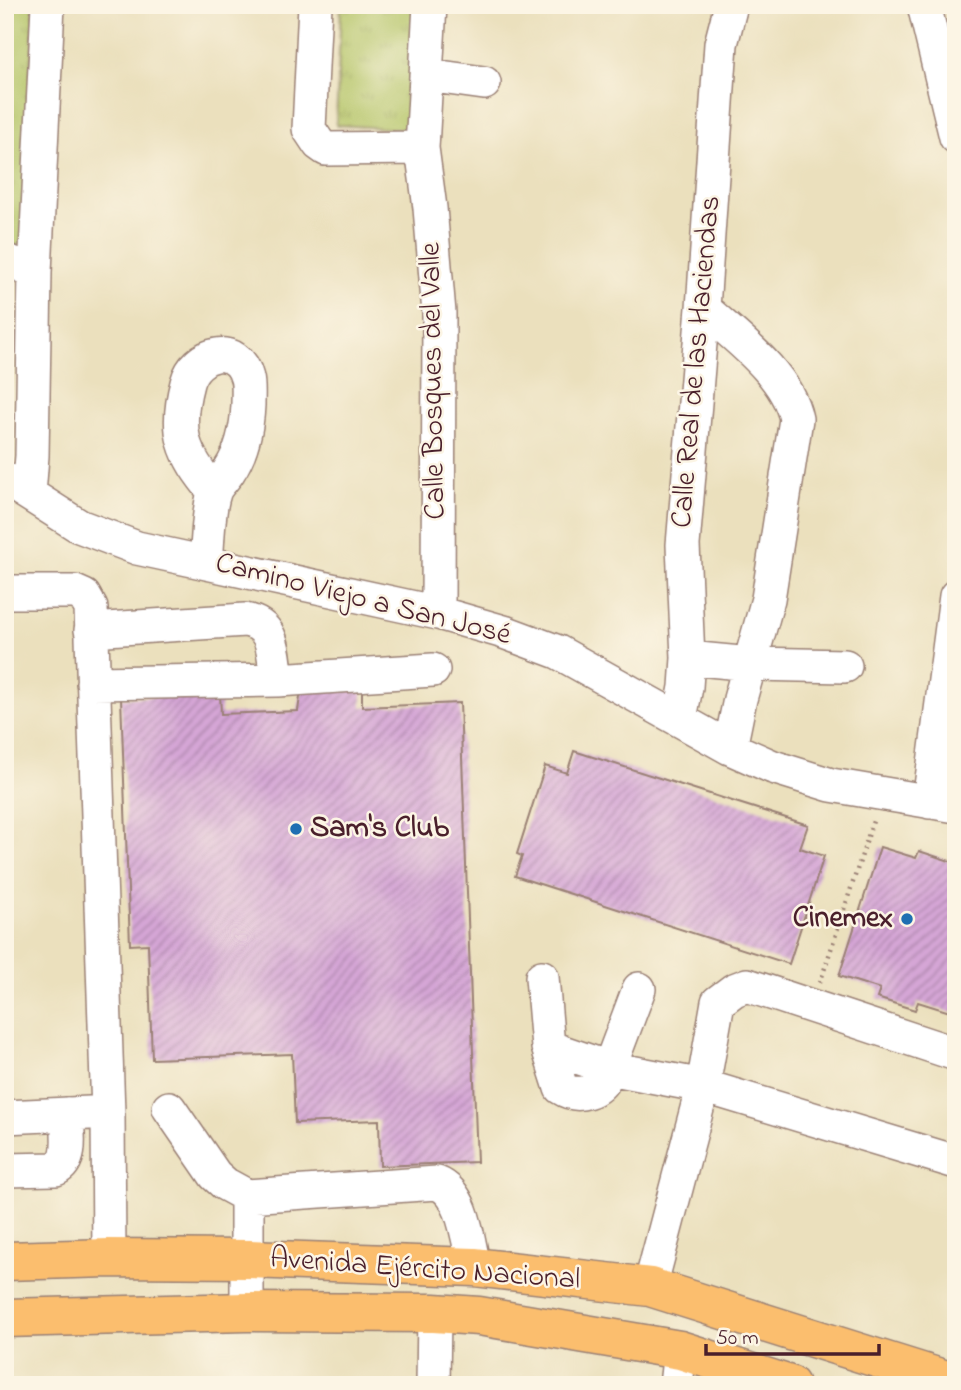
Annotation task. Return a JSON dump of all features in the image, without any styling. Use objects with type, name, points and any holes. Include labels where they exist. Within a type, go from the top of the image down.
[{"type":"main road","name":"Avenida Ejército Nacional","points":[[5,1261],[109,1258],[248,1259],[474,1267],[650,1287],[956,1383]]},
{"type":"main road","points":[[479,1316],[494,1300],[514,1294],[620,1308],[638,1303],[650,1287]]},
{"type":"main road","name":"Avenida Ejército Nacional","points":[[5,1318],[247,1312],[434,1312],[479,1316],[678,1367],[790,1385]]},
{"type":"street","points":[[17,487],[32,456],[20,266],[48,5]]},
{"type":"street","points":[[315,5],[309,129],[312,136],[326,149],[422,148]]},
{"type":"street","name":"Calle Bosques del Valle","points":[[430,5],[422,148],[439,313],[438,613]]},
{"type":"street","name":"Calle Real de las Haciendas","points":[[680,719],[688,658],[682,545],[703,308],[721,44],[731,5]]},
{"type":"street","points":[[924,5],[956,137]]},
{"type":"street","points":[[426,75],[484,83]]},
{"type":"street","points":[[703,308],[778,378],[788,394],[796,419],[768,600],[740,699],[730,748]]},
{"type":"street","name":"Camino Viejo a San José","points":[[17,487],[79,526],[137,548],[438,613],[504,632],[558,652],[730,748],[773,767],[831,785],[943,804]]},
{"type":"street","points":[[206,562],[214,491]]},
{"type":"street","points":[[5,592],[75,592],[84,596],[91,608],[108,1113],[109,1258]]},
{"type":"street","points":[[943,804],[956,596]]},
{"type":"street","points":[[91,630],[245,620],[256,622],[265,628],[269,635],[277,680]]},
{"type":"street","points":[[688,658],[751,664],[845,666]]},
{"type":"street","points":[[93,683],[277,680],[433,670]]},
{"type":"street","points":[[542,977],[548,1047],[609,1068],[702,1086],[956,1162]]},
{"type":"street","points":[[650,1287],[702,1086],[718,1002],[725,996],[747,985],[956,1055]]},
{"type":"street","points":[[609,1068],[639,989]]},
{"type":"street","points":[[169,1108],[215,1175],[225,1184],[247,1195],[437,1182],[447,1186],[458,1203],[474,1267]]},
{"type":"street","points":[[5,1117],[108,1113]]},
{"type":"street","points":[[5,1171],[56,1169],[61,1166],[67,1155],[67,1114]]},
{"type":"street","points":[[247,1195],[247,1312]]},
{"type":"street","points":[[433,1385],[434,1312]]},
{"type":"path","points":[[812,1006],[882,794]]},
{"type":"green space","points":[[5,5],[34,5],[22,253],[5,244]]},
{"type":"green space","points":[[341,5],[421,5],[416,130],[336,125]]},
{"type":"building","name":"Sam's Club","points":[[362,688],[362,707],[460,703],[477,1162],[380,1166],[379,1120],[295,1123],[292,1054],[152,1059],[148,944],[130,945],[121,698],[220,694],[221,714],[298,711],[301,690]]},
{"type":"building","points":[[574,751],[808,825],[800,848],[824,856],[789,964],[515,876],[522,856],[517,854],[545,766],[567,773]]},
{"type":"building","name":"Cinemex","points":[[880,847],[916,858],[919,851],[956,863],[956,1014],[918,1002],[915,1010],[877,998],[880,989],[839,976]]},
{"type":"place","name":"Sam's Club","points":[[296,829]]},
{"type":"place","name":"Cinemex","points":[[907,919]]}]
